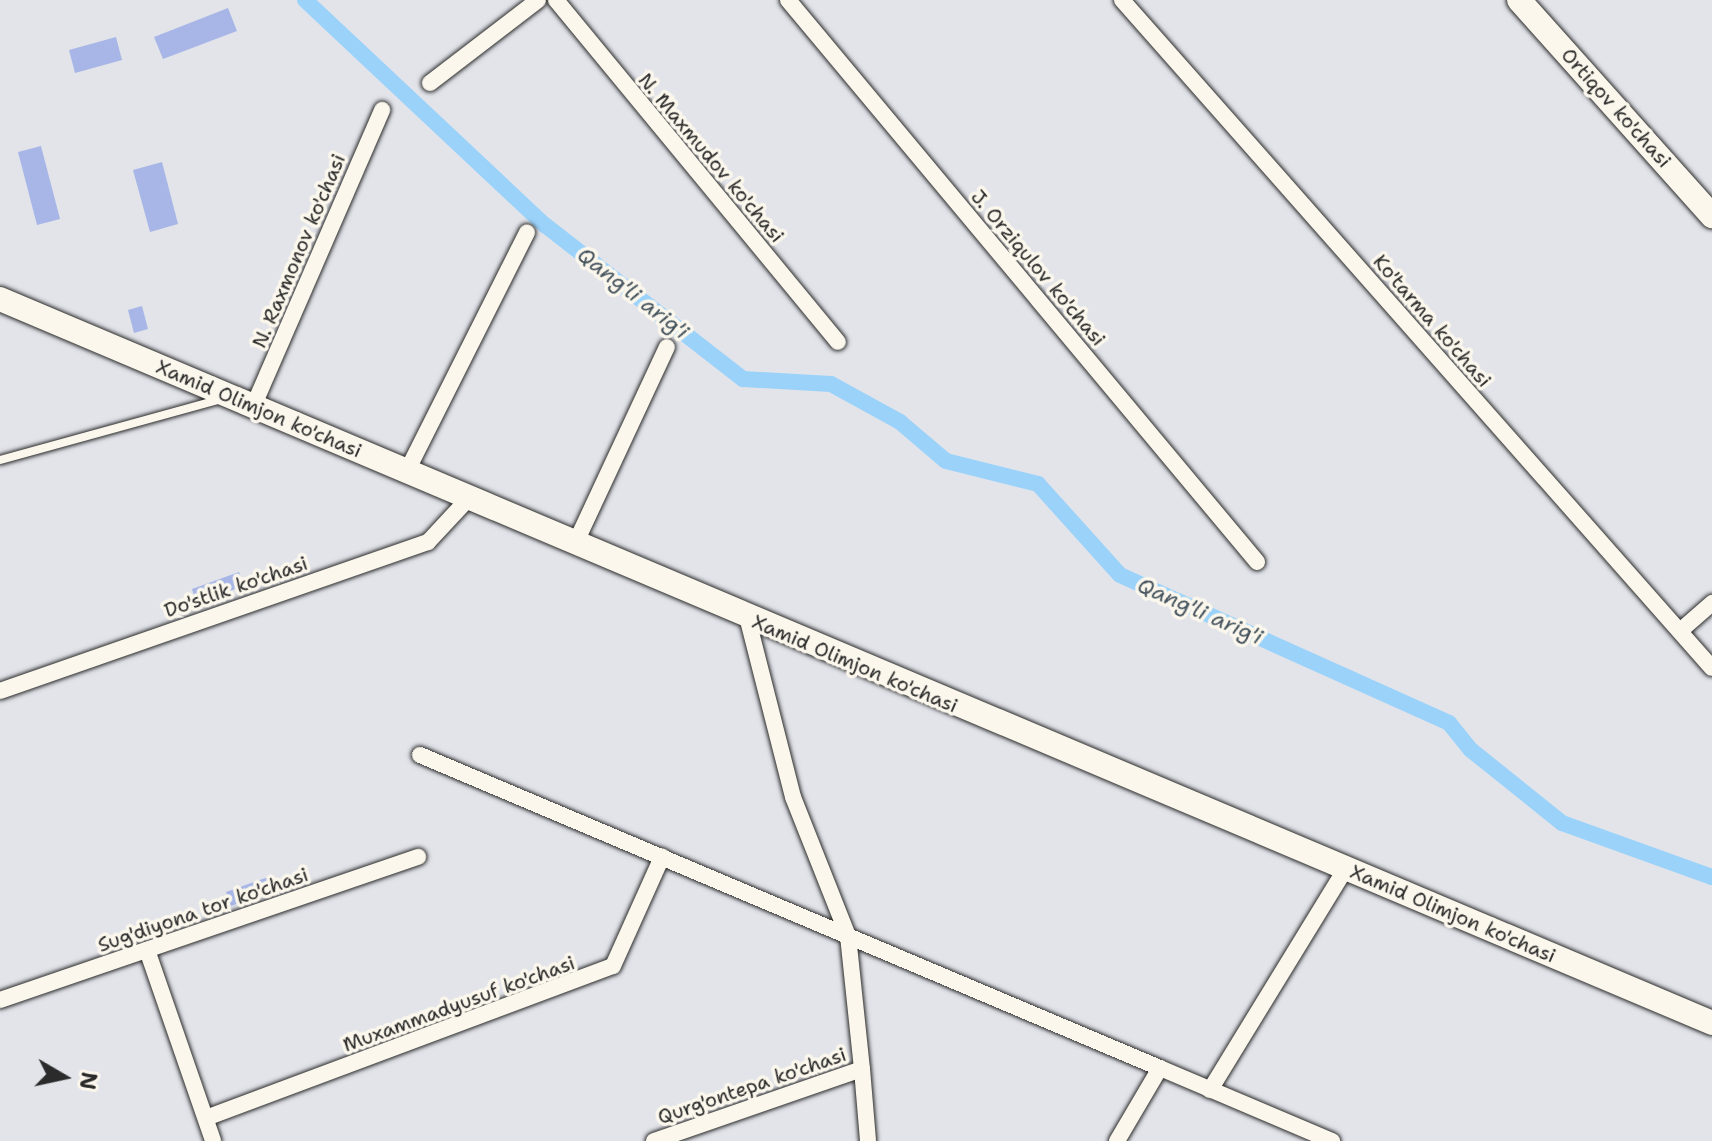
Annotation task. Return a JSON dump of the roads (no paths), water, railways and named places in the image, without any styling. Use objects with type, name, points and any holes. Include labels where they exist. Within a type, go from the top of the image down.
[{"type":"main road","name":"Ortiqov ko'chasi","points":[[1519,0],[1712,216]]},
{"type":"main road","name":"Xamid Olimjon ko'chasi","points":[[0,299],[576,542],[748,620],[1712,1023]]},
{"type":"street","points":[[430,83],[549,0]]},
{"type":"street","name":"N. Maxmudov ko'chasi","points":[[549,0],[838,342]]},
{"type":"street","name":"J. Orziqulov ko'chasi","points":[[788,0],[1257,562]]},
{"type":"street","name":"Ko'tarma ko'chasi","points":[[1122,0],[1712,668]]},
{"type":"street","name":"N. Raxmonov ko'chasi","points":[[253,407],[382,110]]},
{"type":"street","points":[[407,471],[527,232]]},
{"type":"street","points":[[576,542],[667,347]]},
{"type":"street","name":"Do'stlik ko'chasi","points":[[0,691],[428,542],[470,497]]},
{"type":"street","points":[[1680,631],[1712,603]]},
{"type":"street","name":"Qurg'ontepa ko'chasi","points":[[748,620],[793,797],[848,936],[868,1141]]},
{"type":"street","points":[[420,755],[1332,1141]]},
{"type":"street","name":"Sug'diyona tor ko'chasi","points":[[0,1000],[418,857]]},
{"type":"street","name":"Muxammadyusuf ko'chasi","points":[[206,1118],[613,966],[662,857]]},
{"type":"street","points":[[1210,1090],[1346,868]]},
{"type":"street","points":[[147,950],[213,1141]]},
{"type":"street","points":[[1117,1141],[1160,1068]]},
{"type":"street","name":"Qurg'ontepa ko'chasi","points":[[654,1141],[862,1069]]},
{"type":"lane","points":[[0,460],[230,397]]},
{"type":"waterway","name":"Qang'li arig'i","points":[[305,0],[545,225],[743,379],[831,384],[900,422],[946,461],[1038,484],[1120,575],[1449,723],[1471,750],[1562,823],[1712,877]]}]
